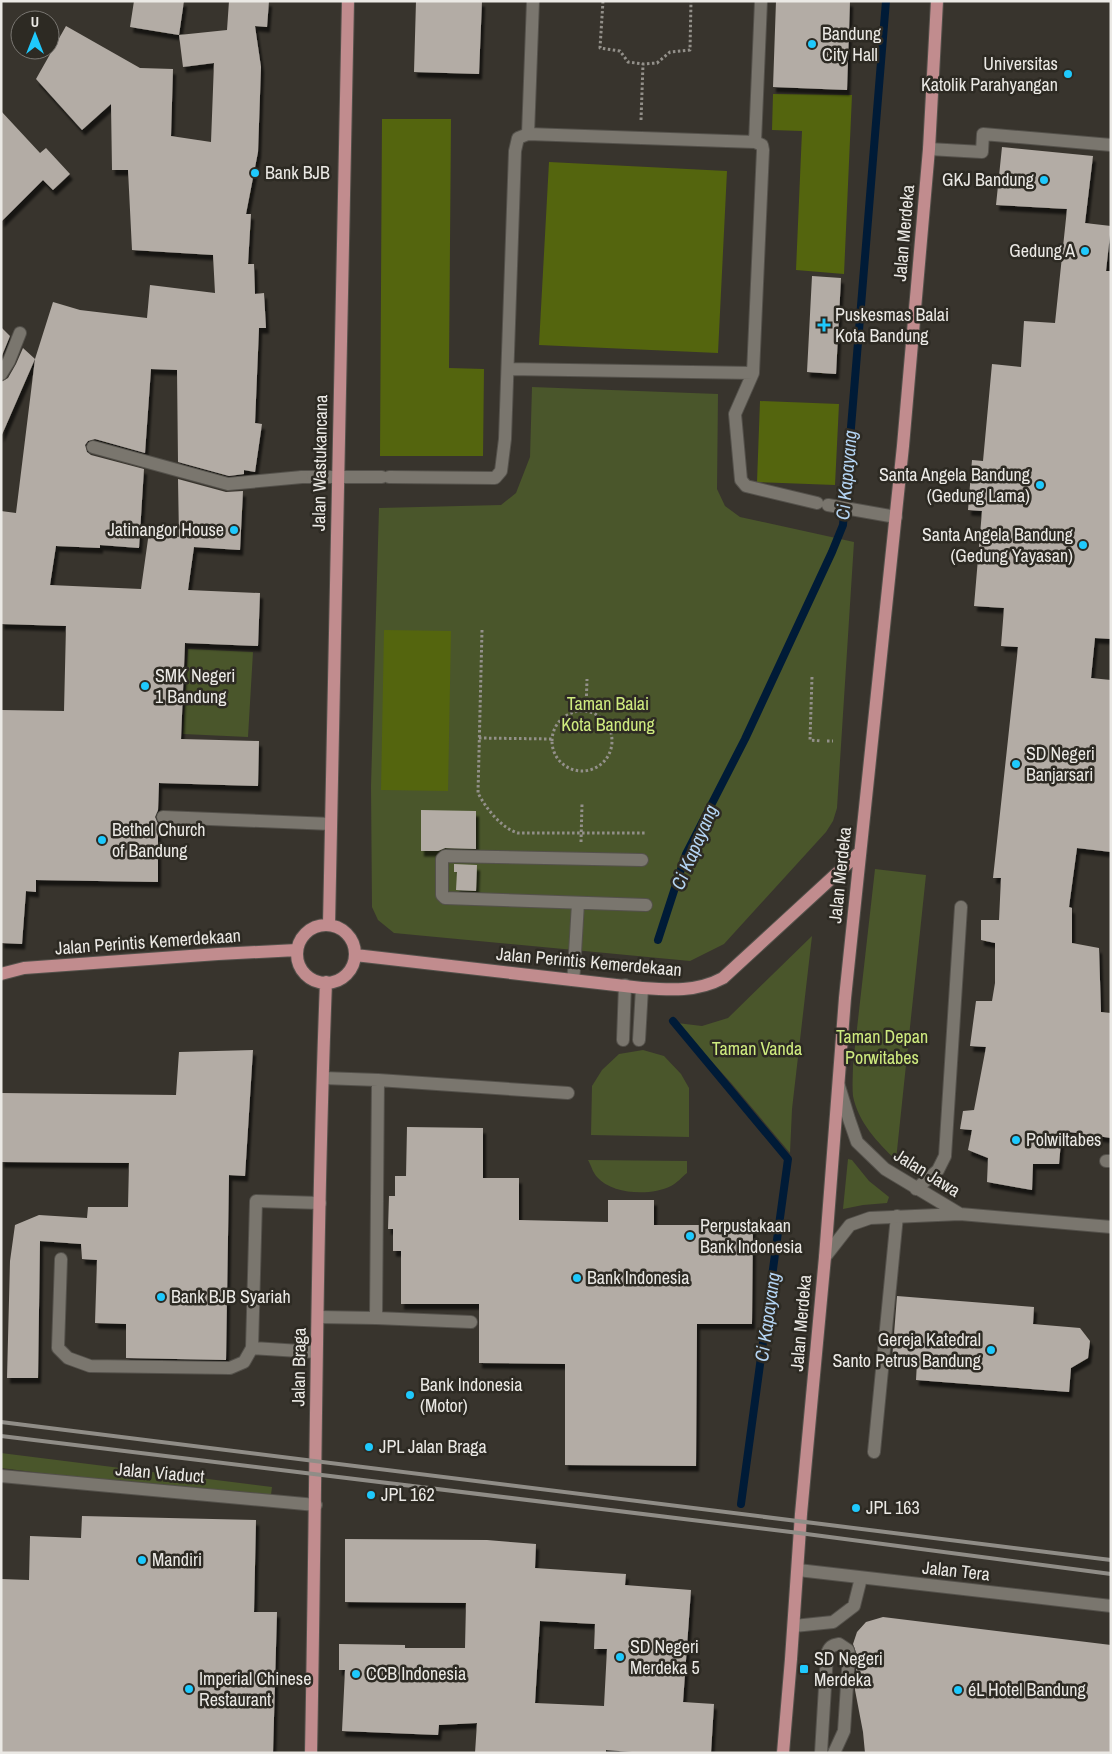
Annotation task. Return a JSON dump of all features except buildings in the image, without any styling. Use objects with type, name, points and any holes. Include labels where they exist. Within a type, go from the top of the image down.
[{"type":"main road","name":"Jalan Wastukancana","points":[[329,925],[348,1]]},
{"type":"main road","name":"Jalan Merdeka","points":[[783,1753],[801,1514],[825,1257],[838,1081],[896,517],[928,149],[937,1]]},
{"type":"main road","name":"Jalan Perintis Kemerdekaan","points":[[354,955],[642,988],[680,990],[712,984],[723,978],[860,853]]},
{"type":"main road","points":[[329,925],[339,929],[348,936],[353,945],[353,964],[343,977],[335,981],[326,982],[310,978],[304,972],[297,958],[297,950],[300,942],[312,929],[329,925]]},
{"type":"main road","name":"Jalan Perintis Kemerdekaan","points":[[1,974],[24,968],[297,950]]},
{"type":"main road","name":"Jalan Braga","points":[[311,1753],[316,1505],[316,1352],[326,982]]},
{"type":"street","points":[[528,134],[533,1]]},
{"type":"street","points":[[755,142],[760,1]]},
{"type":"street","points":[[93,447],[228,484],[302,477],[495,478],[501,471],[503,458],[508,369],[515,151],[518,138],[528,134],[755,142],[762,145],[763,150],[753,373],[734,414],[741,480],[746,486],[896,517]]},
{"type":"street","points":[[928,149],[982,152],[983,134],[1111,145]]},
{"type":"street","points":[[1,374],[9,361],[20,333]]},
{"type":"street","points":[[508,369],[753,373]]},
{"type":"street","points":[[163,817],[331,824]]},
{"type":"street","points":[[642,860],[445,856],[442,859],[442,895],[445,898],[646,904]]},
{"type":"street","points":[[573,980],[578,902]]},
{"type":"street","points":[[916,1189],[938,1170],[945,1156],[961,907]]},
{"type":"street","points":[[623,1040],[625,985]]},
{"type":"street","points":[[639,1040],[642,988]]},
{"type":"street","points":[[323,1078],[378,1080],[568,1094]]},
{"type":"street","points":[[376,1318],[378,1080]]},
{"type":"street","name":"Jalan Jawa","points":[[838,1081],[858,1142],[885,1169],[960,1214]]},
{"type":"street","points":[[61,1259],[58,1348],[68,1358],[90,1366],[230,1368],[244,1362],[252,1348],[256,1201],[320,1203]]},
{"type":"street","name":"Jalan Jawa","points":[[825,1257],[850,1225],[870,1218],[960,1214],[1111,1227]]},
{"type":"street","points":[[874,1452],[897,1216]]},
{"type":"street","points":[[318,1317],[471,1322]]},
{"type":"street","points":[[252,1348],[316,1352]]},
{"type":"street","name":"Jalan Viaduct","points":[[1,1476],[316,1505]]},
{"type":"street","name":"Jalan Tera","points":[[798,1570],[1111,1606]]},
{"type":"street","points":[[794,1626],[832,1622],[854,1606],[861,1578]]},
{"type":"street","points":[[820,1753],[826,1654],[828,1649],[838,1644],[848,1650],[849,1655],[844,1731],[834,1753]]},
{"type":"path","points":[[603,1],[600,48],[620,51],[628,62],[643,64],[657,63],[670,52],[690,50],[691,1]]},
{"type":"path","points":[[640,138],[643,64]]},
{"type":"path","points":[[482,630],[478,793],[486,808],[510,831],[514,832],[645,833]]},
{"type":"path","points":[[812,677],[810,740],[821,740]]},
{"type":"path","points":[[586,711],[588,679]]},
{"type":"path","points":[[578,711],[586,711],[602,718],[611,731],[612,747],[610,755],[598,768],[582,772],[567,768],[555,755],[552,739],[553,731],[563,718],[578,711]]},
{"type":"path","points":[[479,738],[552,739]]},
{"type":"path","points":[[826,740],[832,741]]},
{"type":"path","points":[[582,804],[582,833]]},
{"type":"green space","points":[[773,94],[852,95],[844,274],[796,270],[802,131],[772,130]]},
{"type":"green space","points":[[382,119],[451,119],[449,368],[484,369],[483,456],[380,456]]},
{"type":"green space","points":[[549,162],[727,171],[718,353],[539,345]]},
{"type":"green space","name":"Taman Balai Kota Bandung","points":[[532,387],[718,394],[717,489],[725,506],[740,517],[854,542],[837,808],[833,821],[826,832],[724,944],[690,961],[394,933],[378,920],[372,907],[371,786],[379,508],[501,505],[516,493],[530,457]]},
{"type":"green space","points":[[760,401],[839,404],[835,485],[757,482]]},
{"type":"green space","points":[[384,630],[451,631],[448,791],[381,790]]},
{"type":"green space","points":[[188,649],[253,652],[248,737],[183,734]]},
{"type":"green space","name":"Taman Depan Porwitabes","points":[[875,869],[926,875],[896,1160],[864,1123],[859,1115],[853,1096],[853,1064]]},
{"type":"green space","name":"Taman Vanda","points":[[812,936],[792,1109],[790,1153],[677,1023],[702,1026],[728,1018]]},
{"type":"green space","points":[[643,1050],[664,1056],[681,1074],[689,1088],[689,1137],[591,1135],[592,1086],[602,1070],[619,1054]]},
{"type":"green space","points":[[848,1159],[852,1160],[869,1181],[889,1197],[887,1203],[843,1209]]},
{"type":"green space","points":[[588,1160],[687,1161],[687,1173],[673,1185],[663,1189],[632,1192],[604,1183],[596,1175]]},
{"type":"green space","points":[[1,1453],[272,1487],[270,1502],[1,1468]]},
{"type":"waterway","name":"Ci Kapayang","points":[[658,940],[686,854],[745,739],[843,525],[886,1]]},
{"type":"waterway","name":"Ci Kapayang","points":[[673,1021],[788,1159],[741,1504]]},
{"type":"railway","points":[[1,1422],[1111,1560]]},
{"type":"railway","points":[[1,1436],[799,1533],[1111,1574]]},
{"type":"place","name":"Bandung City Hall","points":[[812,44]]},
{"type":"place","name":"Universitas Katolik Parahyangan","points":[[1068,74]]},
{"type":"place","name":"Bank BJB","points":[[255,173]]},
{"type":"place","name":"GKJ Bandung","points":[[1044,180]]},
{"type":"place","name":"Gedung A","points":[[1085,251]]},
{"type":"place","name":"Puskesmas Balai Kota Bandung","points":[[824,325]]},
{"type":"place","name":"Santa Angela Bandung (Gedung Lama)","points":[[1040,485]]},
{"type":"place","name":"Jatinangor House","points":[[234,530]]},
{"type":"place","name":"Santa Angela Bandung (Gedung Yayasan)","points":[[1083,545]]},
{"type":"place","name":"SMK Negeri 1 Bandung","points":[[145,686]]},
{"type":"place","name":"SD Negeri Banjarsari","points":[[1016,764]]},
{"type":"place","name":"Bethel Church of Bandung","points":[[102,840]]},
{"type":"place","name":"Polwiltabes","points":[[1016,1140]]},
{"type":"place","name":"Perpustakaan Bank Indonesia","points":[[690,1236]]},
{"type":"place","name":"Bank Indonesia","points":[[577,1278]]},
{"type":"place","name":"Bank BJB Syariah","points":[[161,1297]]},
{"type":"place","name":"Gereja Katedral Santo Petrus Bandung","points":[[991,1350]]},
{"type":"place","name":"Bank Indonesia (Motor)","points":[[410,1395]]},
{"type":"place","name":"JPL Jalan Braga","points":[[369,1447]]},
{"type":"place","name":"JPL 162","points":[[371,1495]]},
{"type":"place","name":"JPL 163","points":[[856,1508]]},
{"type":"place","name":"Mandiri","points":[[142,1560]]},
{"type":"place","name":"SD Negeri Merdeka 5","points":[[620,1657]]},
{"type":"place","name":"SD Negeri Merdeka","points":[[804,1669]]},
{"type":"place","name":"CCB Indonesia","points":[[356,1674]]},
{"type":"place","name":"Imperial Chinese Restaurant","points":[[189,1689]]},
{"type":"place","name":"éL Hotel Bandung","points":[[958,1690]]}]
